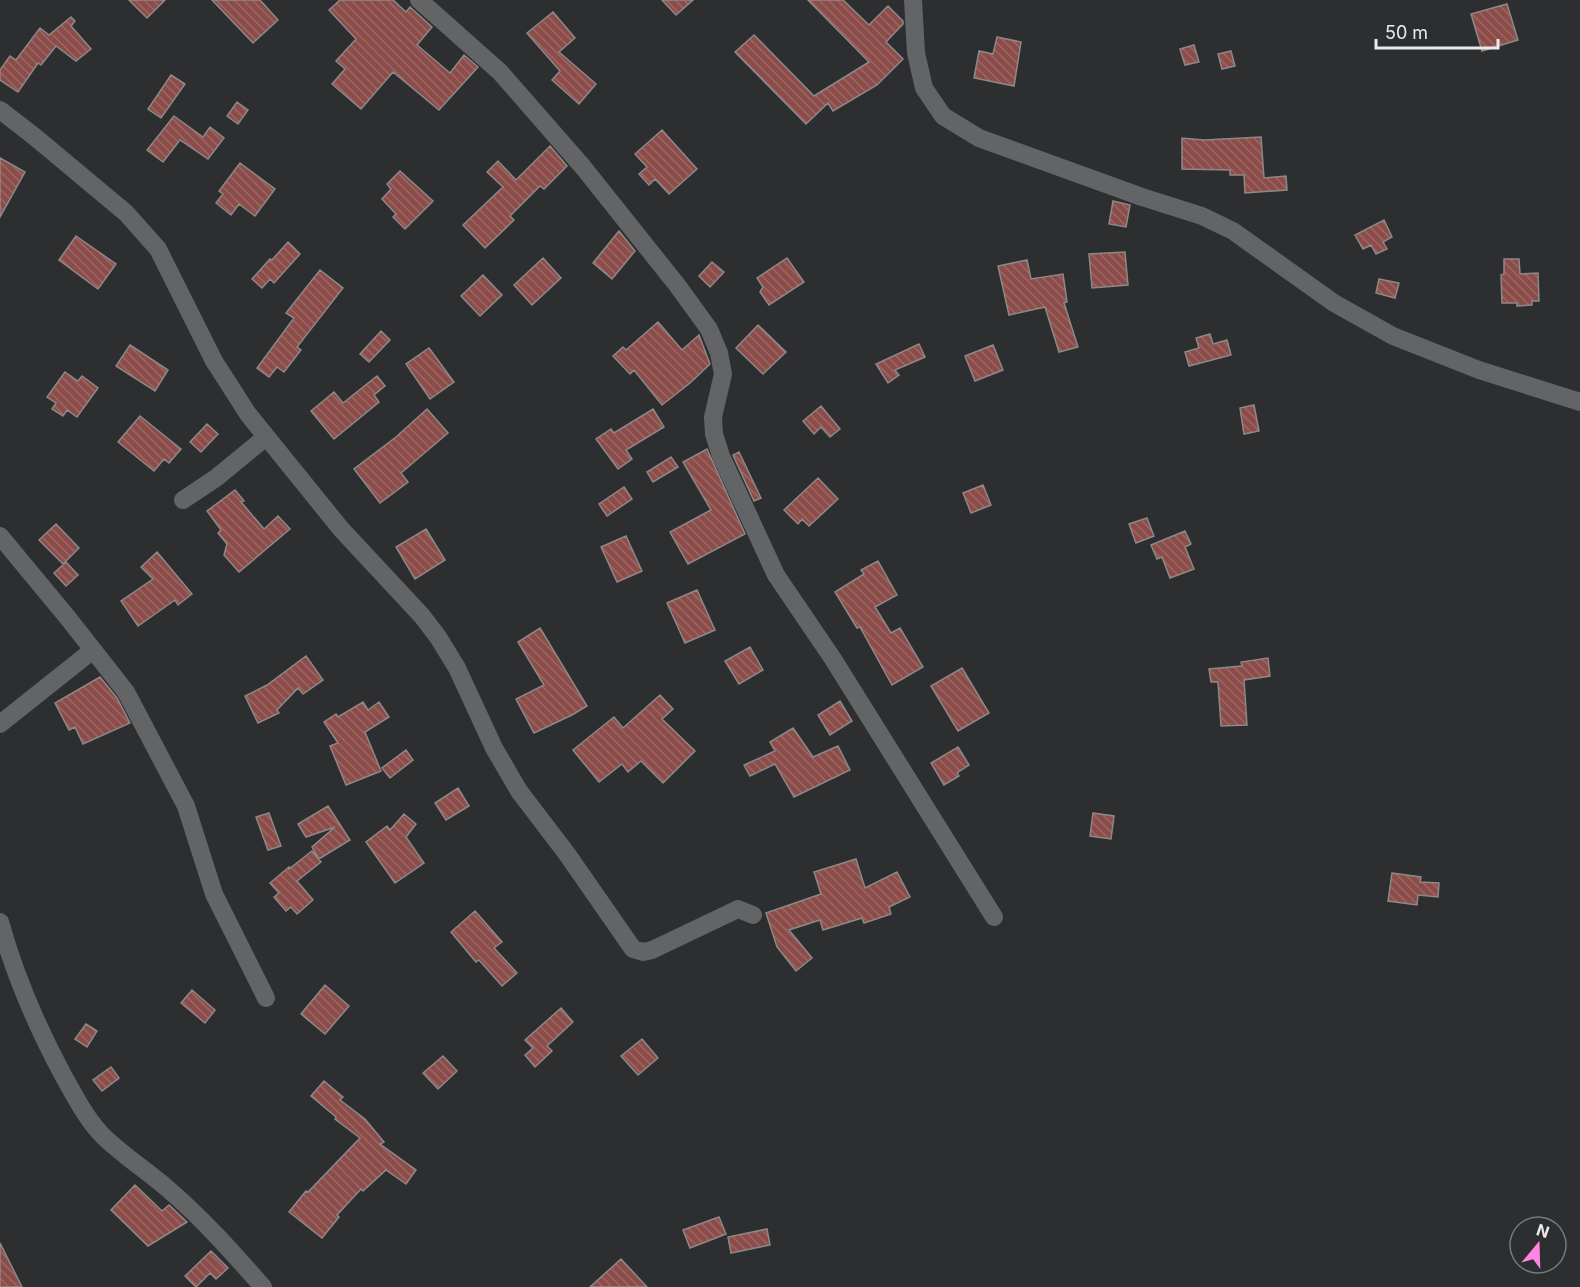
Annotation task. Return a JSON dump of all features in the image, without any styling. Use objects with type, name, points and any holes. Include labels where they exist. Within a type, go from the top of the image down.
[{"type":"street","points":[[419,0],[500,72],[583,167],[709,329],[719,353],[723,374],[713,417],[714,434],[776,575],[834,660],[994,917]]},
{"type":"street","points":[[914,0],[916,53],[924,88],[944,116],[952,122],[979,138],[1142,197],[1202,216],[1233,231],[1334,303],[1393,336],[1479,370],[1580,402]]},
{"type":"street","points":[[3,119],[126,213],[158,249],[214,360],[248,414],[341,529],[422,616],[438,637],[457,668],[494,748],[519,791],[567,854],[633,949],[643,952],[652,950],[738,909],[753,915]]},
{"type":"street","points":[[183,500],[216,478],[266,437]]},
{"type":"street","points":[[0,536],[126,692],[186,806],[214,894],[266,999]]},
{"type":"street","points":[[0,724],[93,650]]},
{"type":"street","points":[[0,922],[10,960],[22,991],[48,1048],[89,1119],[104,1137],[169,1190],[219,1237],[262,1287]]},
{"type":"building","points":[[129,0],[165,0],[147,18]]},
{"type":"building","points":[[212,0],[260,0],[278,20],[253,43]]},
{"type":"building","points":[[340,0],[393,0],[406,12],[410,7],[432,27],[417,45],[450,73],[464,55],[478,67],[439,110],[393,72],[361,109],[332,84],[345,69],[336,61],[356,39],[329,10]]},
{"type":"building","points":[[662,0],[693,0],[676,15]]},
{"type":"building","points":[[808,0],[843,0],[869,25],[888,6],[903,21],[903,24],[886,42],[903,59],[877,85],[833,111],[828,103],[806,124],[735,52],[754,35],[814,96],[869,62]]},
{"type":"building","points":[[1507,4],[1518,40],[1482,51],[1471,14]]},
{"type":"building","points":[[553,12],[575,38],[559,52],[596,84],[579,104],[552,80],[560,71],[527,33]]},
{"type":"building","points":[[71,17],[75,21],[71,26],[91,49],[76,61],[56,46],[41,65],[38,63],[18,92],[0,80],[0,70],[10,56],[16,60],[40,28],[49,35]]},
{"type":"building","points":[[997,37],[1021,42],[1014,86],[974,78],[979,51],[993,54]]},
{"type":"building","points":[[1194,45],[1199,62],[1185,65],[1180,49]]},
{"type":"building","points":[[1231,51],[1235,66],[1222,69],[1218,54]]},
{"type":"building","points":[[171,75],[185,84],[161,118],[148,109]]},
{"type":"building","points":[[237,102],[248,110],[238,124],[227,116]]},
{"type":"building","points":[[174,116],[203,137],[210,127],[224,138],[208,159],[180,140],[163,162],[147,150]]},
{"type":"building","points":[[662,130],[697,169],[669,194],[655,179],[649,185],[639,174],[647,167],[635,154]]},
{"type":"building","points":[[1261,137],[1264,178],[1286,176],[1287,190],[1245,193],[1244,175],[1230,175],[1230,170],[1182,169],[1182,138],[1204,140]]},
{"type":"building","points":[[550,146],[567,166],[544,189],[540,186],[510,216],[514,220],[485,248],[463,225],[503,187],[487,172],[498,161],[516,180]]},
{"type":"building","points":[[0,158],[25,172],[0,217]]},
{"type":"building","points":[[240,163],[275,189],[255,216],[239,204],[231,215],[216,203],[223,194],[219,191]]},
{"type":"building","points":[[400,171],[433,201],[405,229],[393,217],[396,214],[382,199],[391,189],[387,184]]},
{"type":"building","points":[[1113,201],[1130,205],[1126,227],[1109,224]]},
{"type":"building","points":[[1384,220],[1392,237],[1383,242],[1387,249],[1376,254],[1371,245],[1363,249],[1355,235]]},
{"type":"building","points":[[619,231],[635,251],[612,279],[593,263]]},
{"type":"building","points":[[76,236],[116,264],[98,289],[59,260]]},
{"type":"building","points":[[288,242],[300,254],[274,283],[270,279],[262,288],[252,279]]},
{"type":"building","points":[[1125,252],[1128,285],[1092,288],[1089,254]]},
{"type":"building","points":[[543,258],[561,278],[532,305],[514,285]]},
{"type":"building","points":[[787,258],[804,282],[769,305],[760,292],[763,287],[757,278]]},
{"type":"building","points":[[1504,259],[1519,259],[1520,274],[1538,273],[1539,301],[1532,301],[1532,305],[1517,306],[1517,303],[1502,303],[1501,275],[1504,274]]},
{"type":"building","points":[[1027,260],[1031,279],[1063,274],[1067,302],[1064,303],[1078,347],[1059,352],[1045,307],[1009,315],[998,266]]},
{"type":"building","points":[[712,262],[724,272],[710,287],[699,276]]},
{"type":"building","points":[[320,270],[343,288],[297,347],[301,350],[284,372],[277,367],[269,377],[257,368],[294,318],[286,313]]},
{"type":"building","points":[[483,275],[502,295],[480,316],[461,296]]},
{"type":"building","points":[[1379,279],[1399,283],[1395,298],[1376,293]]},
{"type":"building","points":[[658,322],[682,350],[699,335],[710,364],[662,405],[634,370],[630,374],[613,356],[623,347],[626,350]]},
{"type":"building","points":[[758,325],[786,352],[763,374],[736,348]]},
{"type":"building","points":[[381,331],[390,340],[369,362],[360,354]]},
{"type":"building","points":[[1210,334],[1213,344],[1227,340],[1231,355],[1189,366],[1185,352],[1199,348],[1196,338]]},
{"type":"building","points":[[919,344],[925,357],[895,370],[899,375],[888,383],[876,364]]},
{"type":"building","points":[[130,345],[168,370],[155,391],[116,366]]},
{"type":"building","points":[[993,345],[1003,370],[975,381],[965,356]]},
{"type":"building","points":[[429,348],[454,382],[430,399],[406,364]]},
{"type":"building","points":[[65,372],[78,381],[82,376],[98,388],[77,417],[67,410],[63,416],[52,409],[56,403],[47,397]]},
{"type":"building","points":[[377,376],[385,386],[374,395],[379,402],[334,439],[311,411],[334,392],[343,403]]},
{"type":"building","points":[[1254,405],[1259,431],[1244,434],[1240,408]]},
{"type":"building","points":[[821,406],[840,429],[830,437],[821,427],[814,434],[803,421]]},
{"type":"building","points":[[427,409],[448,433],[401,473],[408,482],[380,503],[354,469],[396,437]]},
{"type":"building","points":[[653,409],[664,427],[626,450],[632,459],[618,469],[596,439],[611,429],[614,433]]},
{"type":"building","points":[[140,416],[181,449],[169,463],[164,459],[154,471],[118,442]]},
{"type":"building","points":[[207,424],[218,434],[201,452],[190,442]]},
{"type":"building","points":[[707,449],[745,534],[688,564],[670,532],[711,510],[683,462]]},
{"type":"building","points":[[739,452],[761,498],[754,501],[733,455]]},
{"type":"building","points":[[671,457],[678,467],[653,482],[647,472]]},
{"type":"building","points":[[818,478],[838,499],[809,526],[802,519],[798,524],[784,510]]},
{"type":"building","points":[[983,485],[991,505],[971,513],[963,493]]},
{"type":"building","points":[[624,487],[632,499],[607,516],[599,504]]},
{"type":"building","points":[[235,490],[244,501],[241,502],[264,529],[278,516],[290,529],[239,572],[224,555],[227,544],[218,533],[221,530],[207,511]]},
{"type":"building","points":[[1147,518],[1154,536],[1136,543],[1129,524]]},
{"type":"building","points":[[56,524],[79,548],[63,564],[39,540]]},
{"type":"building","points":[[426,529],[445,560],[415,579],[396,547]]},
{"type":"building","points":[[1185,531],[1191,544],[1185,547],[1194,569],[1170,578],[1162,557],[1157,559],[1151,545]]},
{"type":"building","points":[[626,536],[642,571],[617,582],[601,547]]},
{"type":"building","points":[[157,552],[192,594],[178,605],[175,600],[138,626],[121,601],[153,579],[141,567]]},
{"type":"building","points":[[878,561],[897,595],[875,607],[891,633],[900,628],[923,667],[892,685],[860,627],[857,628],[835,592],[864,574],[861,570]]},
{"type":"building","points":[[66,562],[78,575],[66,586],[54,573]]},
{"type":"building","points":[[697,590],[715,630],[685,643],[667,603]]},
{"type":"building","points":[[540,628],[587,706],[534,733],[516,699],[544,685],[518,642]]},
{"type":"building","points":[[750,647],[763,670],[739,684],[725,661]]},
{"type":"building","points":[[306,656],[323,680],[303,694],[298,688],[277,710],[279,713],[258,723],[245,696],[267,685]]},
{"type":"building","points":[[1268,658],[1270,676],[1244,680],[1247,725],[1221,726],[1218,682],[1211,682],[1209,669],[1242,666],[1241,662]]},
{"type":"building","points":[[962,668],[989,713],[958,731],[931,686]]},
{"type":"building","points":[[100,677],[117,698],[130,723],[83,744],[75,727],[69,730],[55,703]]},
{"type":"building","points":[[660,695],[673,709],[662,719],[695,751],[663,783],[641,761],[628,772],[622,764],[599,782],[573,750],[614,717],[623,728]]},
{"type":"building","points":[[840,701],[852,721],[830,735],[818,715]]},
{"type":"building","points":[[363,702],[368,710],[379,702],[389,717],[365,732],[381,771],[346,785],[330,746],[338,743],[324,722],[336,714],[338,717]]},
{"type":"building","points":[[793,728],[813,757],[838,746],[850,770],[794,797],[775,764],[750,776],[744,765],[775,751],[770,742]]},
{"type":"building","points":[[958,747],[969,765],[957,773],[959,776],[944,785],[931,763]]},
{"type":"building","points":[[406,750],[413,760],[390,778],[382,768]]},
{"type":"building","points":[[458,788],[469,806],[446,820],[435,803]]},
{"type":"building","points":[[328,806],[350,840],[319,859],[312,847],[335,827],[306,837],[298,824]]},
{"type":"building","points":[[269,813],[281,846],[268,850],[256,817]]},
{"type":"building","points":[[1093,813],[1114,816],[1111,839],[1090,836]]},
{"type":"building","points":[[404,814],[416,824],[406,837],[424,863],[395,883],[366,842],[387,826],[390,830]]},
{"type":"building","points":[[312,851],[321,862],[297,881],[313,900],[297,914],[291,907],[286,911],[274,897],[279,893],[270,883]]},
{"type":"building","points":[[856,859],[865,888],[897,872],[910,897],[889,907],[891,914],[864,923],[862,918],[823,930],[820,920],[789,930],[812,958],[796,971],[777,947],[766,913],[821,894],[814,872]]},
{"type":"building","points":[[1392,873],[1421,877],[1420,882],[1439,883],[1438,897],[1418,895],[1417,905],[1388,901]]},
{"type":"building","points":[[475,911],[502,942],[494,948],[517,973],[502,986],[479,960],[476,962],[451,932]]},
{"type":"building","points":[[325,985],[349,1006],[325,1034],[301,1014]]},
{"type":"building","points":[[192,990],[215,1010],[205,1023],[181,1003]]},
{"type":"building","points":[[561,1008],[573,1022],[547,1046],[552,1051],[535,1067],[525,1055],[533,1048],[525,1040]]},
{"type":"building","points":[[86,1024],[97,1031],[87,1047],[75,1039]]},
{"type":"building","points":[[642,1039],[658,1058],[638,1075],[621,1056]]},
{"type":"building","points":[[443,1056],[457,1071],[438,1089],[423,1073]]},
{"type":"building","points":[[111,1067],[119,1078],[102,1091],[93,1080]]},
{"type":"building","points":[[324,1081],[343,1097],[340,1100],[365,1119],[384,1142],[380,1144],[416,1170],[406,1184],[386,1170],[363,1191],[361,1189],[337,1215],[339,1217],[322,1238],[289,1212],[306,1191],[308,1192],[360,1138],[335,1119],[336,1117],[311,1096]]},
{"type":"building","points":[[135,1185],[162,1211],[169,1205],[187,1222],[148,1246],[111,1210]]},
{"type":"building","points":[[719,1217],[726,1234],[690,1248],[683,1230]]},
{"type":"building","points":[[767,1229],[770,1245],[731,1253],[728,1237]]},
{"type":"building","points":[[0,1243],[22,1287],[0,1287]]},
{"type":"building","points":[[211,1251],[228,1268],[216,1279],[210,1273],[196,1287],[185,1276]]},
{"type":"building","points":[[621,1259],[647,1287],[590,1287]]}]
